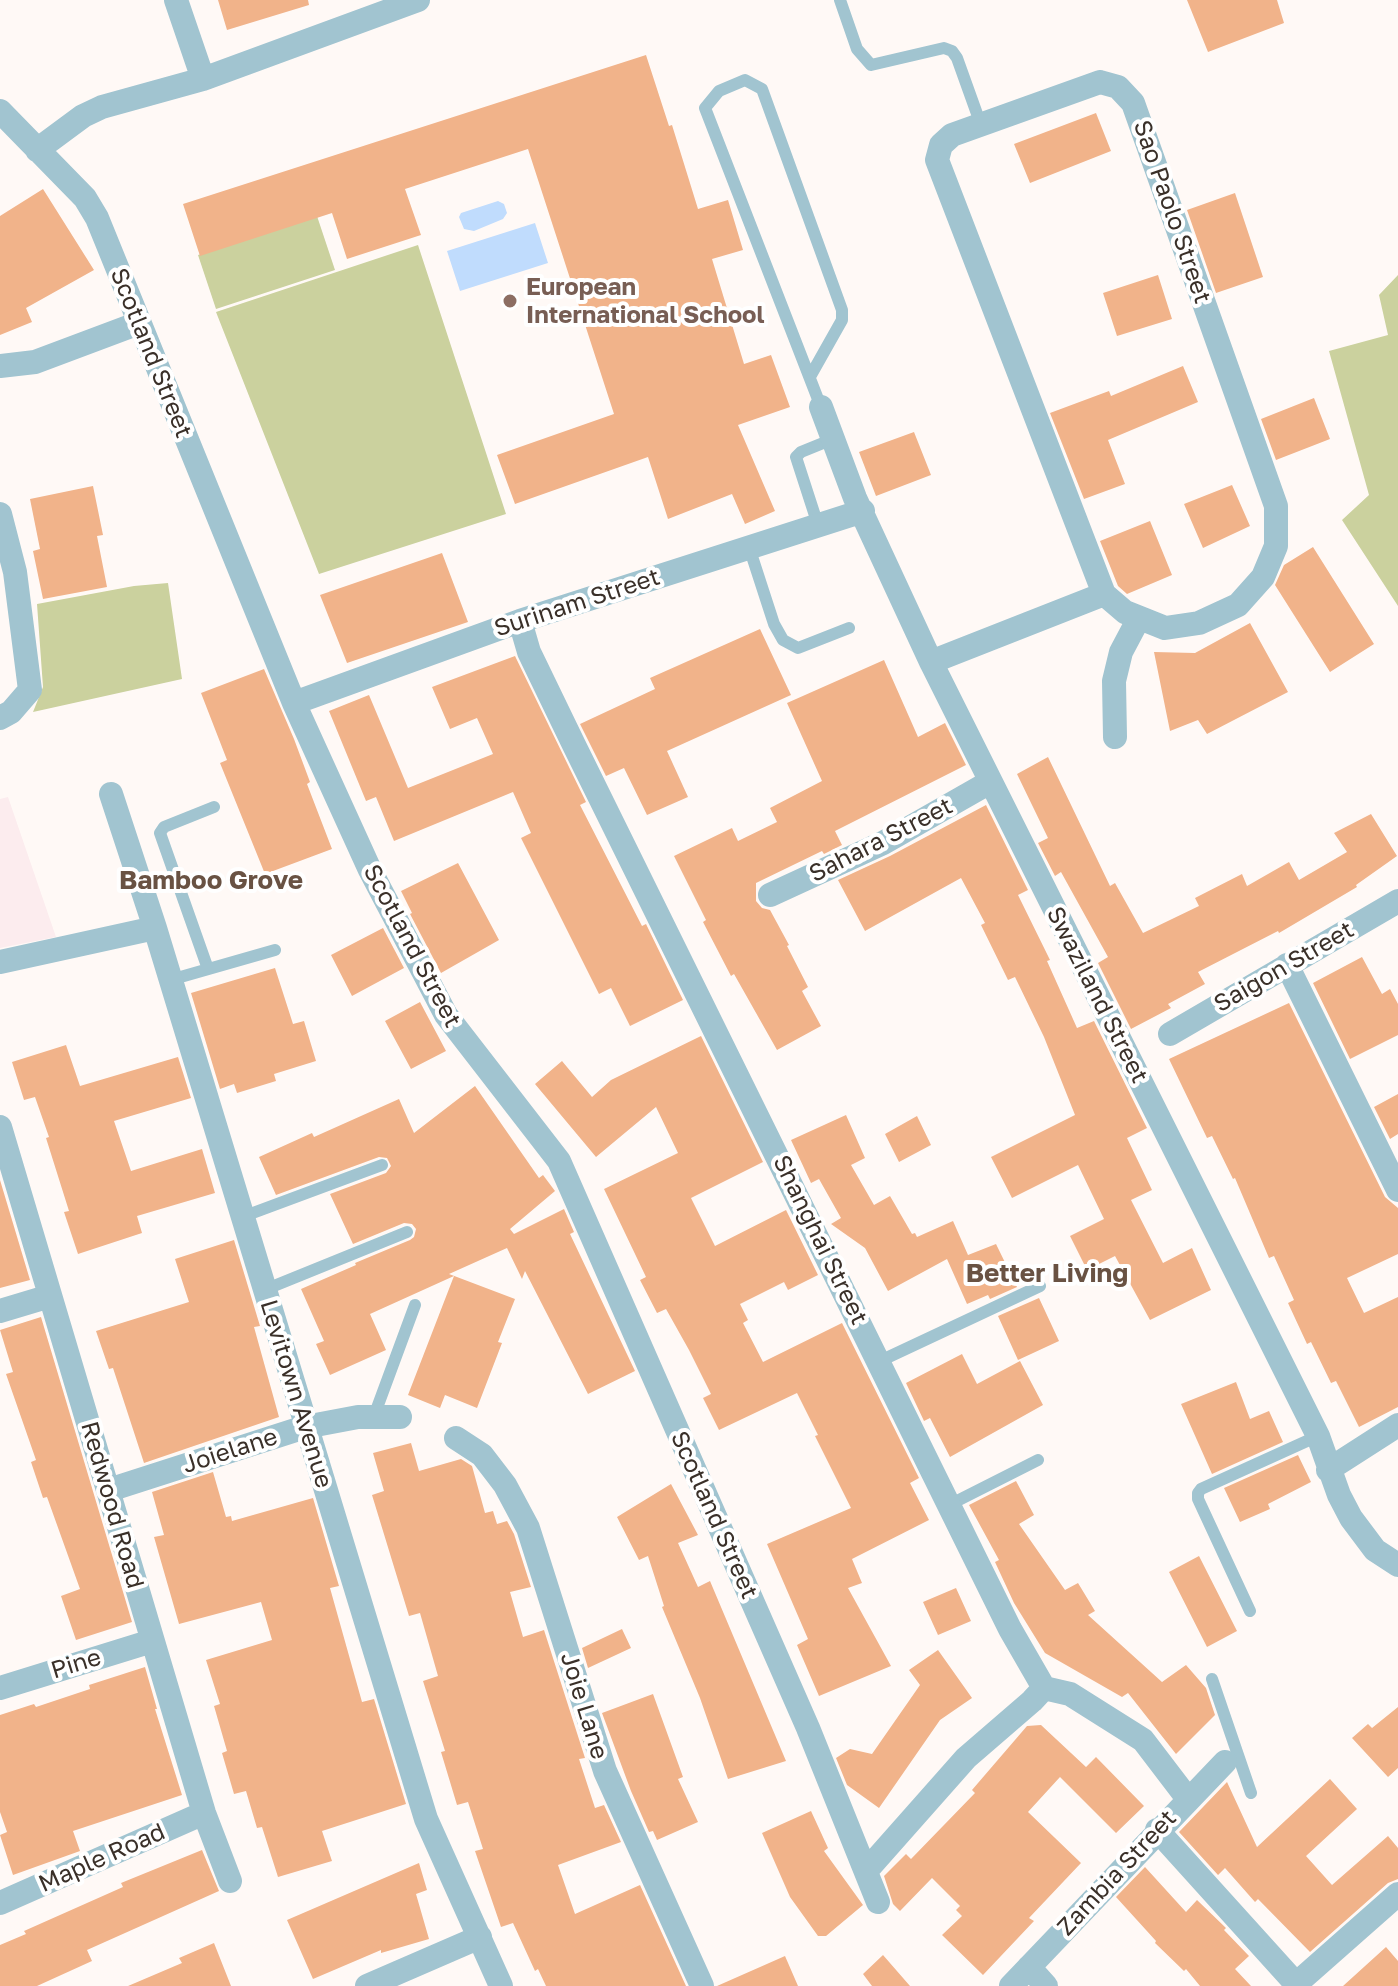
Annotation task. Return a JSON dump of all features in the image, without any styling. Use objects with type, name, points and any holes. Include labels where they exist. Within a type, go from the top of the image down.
[{"type":"street","points":[[176,0],[203,79]]},
{"type":"street","points":[[37,150],[83,116],[102,107],[203,79],[418,0]]},
{"type":"street","name":"Sao Paolo Street","points":[[1100,82],[1118,87],[1133,103],[1276,506],[1276,546],[1263,577],[1238,605],[1199,623],[1165,628],[1125,612],[1104,594],[937,160],[941,145],[947,139],[1100,82]]},
{"type":"street","name":"Scotland Street","points":[[0,111],[92,207],[294,703],[370,870],[446,1015],[559,1161],[808,1728],[878,1902]]},
{"type":"street","points":[[0,366],[35,362],[139,323]]},
{"type":"street","name":"Swaziland Street","points":[[821,407],[863,511],[931,662],[1318,1436],[1328,1470],[1351,1518],[1384,1558],[1398,1565]]},
{"type":"street","name":"Surinam Street","points":[[294,703],[520,621],[863,511]]},
{"type":"street","points":[[0,514],[7,573],[30,690],[11,712],[0,718]]},
{"type":"street","points":[[931,662],[1104,594]]},
{"type":"street","points":[[1115,737],[1114,681],[1121,652],[1139,618]]},
{"type":"street","name":"Shanghai Street","points":[[520,621],[529,652],[567,732],[1010,1629],[1044,1688]]},
{"type":"street","name":"Sahara Street","points":[[770,895],[883,843],[990,782]]},
{"type":"street","name":"Levitown Avenue","points":[[111,794],[155,928],[426,1819],[501,1986]]},
{"type":"street","name":"Saigon Street","points":[[1170,1034],[1398,901]]},
{"type":"street","points":[[0,962],[155,928]]},
{"type":"street","points":[[1287,965],[1398,1190]]},
{"type":"street","name":"Redwood Road","points":[[0,1127],[204,1813],[230,1881]]},
{"type":"street","points":[[0,1311],[50,1296]]},
{"type":"street","name":"Joielane","points":[[109,1490],[305,1427],[374,1416],[400,1417]]},
{"type":"street","points":[[1328,1470],[1398,1425]]},
{"type":"street","name":"Joie Lane","points":[[456,1438],[482,1455],[505,1485],[528,1528],[605,1771],[702,1986]]},
{"type":"street","name":"Pine","points":[[0,1688],[152,1641]]},
{"type":"street","points":[[866,1871],[966,1758],[1044,1688],[1070,1694],[1143,1740],[1188,1799]]},
{"type":"street","name":"Zambia Street","points":[[1011,1986],[1157,1830],[1231,1757]]},
{"type":"street","name":"Maple Road","points":[[0,1903],[204,1813]]},
{"type":"street","points":[[1157,1830],[1297,1985],[1398,1894]]},
{"type":"street","points":[[367,1986],[480,1937]]},
{"type":"street","points":[[1029,1967],[1046,1986]]},
{"type":"lane","points":[[840,0],[857,49],[871,65],[944,48],[952,51],[981,125]]},
{"type":"lane","points":[[811,375],[842,320],[842,310],[762,89],[745,80],[719,91],[705,108],[821,407]]},
{"type":"lane","points":[[818,525],[796,457],[833,439]]},
{"type":"lane","points":[[749,547],[774,624],[783,640],[798,648],[849,628]]},
{"type":"lane","points":[[208,969],[160,833],[164,827],[214,807]]},
{"type":"lane","points":[[170,980],[275,950]]},
{"type":"lane","points":[[242,1217],[382,1165]]},
{"type":"lane","points":[[264,1290],[407,1232]]},
{"type":"lane","points":[[880,1361],[1040,1286]]},
{"type":"lane","points":[[374,1416],[415,1305]]},
{"type":"lane","points":[[1250,1611],[1198,1499],[1198,1493],[1318,1436]]},
{"type":"lane","points":[[949,1505],[1038,1460]]},
{"type":"lane","points":[[1212,1679],[1231,1757],[1251,1793]]},
{"type":"shaded area","points":[[8,797],[56,937],[0,948],[0,799]]},
{"type":"green space","points":[[317,216],[335,270],[216,309],[198,255]]},
{"type":"green space","points":[[418,245],[506,514],[319,574],[216,312]]},
{"type":"green space","points":[[1398,275],[1398,606],[1342,520],[1369,495],[1329,351],[1388,335],[1379,295]]},
{"type":"green space","points":[[168,583],[182,679],[33,712],[43,687],[37,604],[134,586]]},
{"type":"water","points":[[498,201],[504,204],[507,213],[503,219],[474,231],[464,229],[459,217],[461,213]]},
{"type":"water","points":[[535,223],[548,263],[460,291],[447,251]]},
{"type":"building","points":[[218,0],[308,0],[309,5],[227,30]]},
{"type":"building","points":[[1187,0],[1277,0],[1284,23],[1208,52]]},
{"type":"building","points":[[646,55],[698,209],[728,200],[743,250],[712,259],[744,364],[771,355],[790,407],[738,425],[775,511],[745,524],[732,494],[668,519],[648,457],[515,504],[497,455],[614,414],[528,149],[405,189],[421,235],[347,259],[332,213],[200,256],[183,204]]},
{"type":"building","points":[[1096,113],[1111,151],[1030,183],[1014,144]]},
{"type":"building","points":[[43,189],[94,270],[26,308],[32,322],[0,335],[0,216]]},
{"type":"building","points":[[1235,193],[1263,277],[1216,293],[1187,210]]},
{"type":"building","points":[[1158,275],[1172,319],[1117,336],[1103,293]]},
{"type":"building","points":[[1183,366],[1198,402],[1108,440],[1125,484],[1084,499],[1050,413],[1109,391],[1111,396]]},
{"type":"building","points":[[1314,398],[1330,439],[1276,460],[1261,419]]},
{"type":"building","points":[[914,432],[931,475],[876,496],[859,452]]},
{"type":"building","points":[[1232,485],[1250,526],[1203,548],[1184,504]]},
{"type":"building","points":[[93,486],[103,535],[97,536],[107,587],[43,599],[33,551],[40,549],[30,499]]},
{"type":"building","points":[[1150,521],[1172,575],[1127,594],[1118,586],[1100,541]]},
{"type":"building","points":[[1313,547],[1374,644],[1330,672],[1275,585],[1284,565]]},
{"type":"building","points":[[442,553],[468,622],[347,663],[320,595]]},
{"type":"building","points":[[1250,623],[1288,692],[1207,734],[1198,720],[1170,731],[1154,652],[1195,653]]},
{"type":"building","points":[[760,629],[791,695],[667,751],[688,797],[647,815],[624,768],[606,776],[580,724],[655,689],[650,678]]},
{"type":"building","points":[[515,656],[586,802],[580,805],[642,926],[646,924],[683,1000],[630,1026],[611,988],[599,994],[521,838],[531,833],[513,792],[394,841],[376,797],[366,801],[329,711],[369,695],[408,788],[493,754],[477,718],[450,729],[432,687]]},
{"type":"building","points":[[884,660],[918,737],[945,723],[966,765],[835,831],[842,845],[824,854],[822,851],[756,883],[756,901],[762,908],[770,910],[789,945],[808,987],[802,991],[821,1026],[777,1050],[734,974],[731,976],[674,856],[732,828],[738,841],[777,822],[770,808],[822,781],[787,703]]},
{"type":"building","points":[[264,669],[294,739],[310,782],[307,784],[332,849],[265,874],[220,763],[227,760],[201,693]]},
{"type":"building","points":[[1048,757],[1110,886],[1115,883],[1143,933],[1199,906],[1195,898],[1242,874],[1247,886],[1289,862],[1299,880],[1347,852],[1334,833],[1371,814],[1397,856],[1357,887],[1279,933],[1198,972],[1205,984],[1168,1004],[1171,1008],[1131,1029],[1098,963],[1108,957],[1061,872],[1055,876],[1038,843],[1048,838],[1017,774]]},
{"type":"building","points":[[986,805],[1028,890],[1018,895],[1050,960],[1047,961],[1077,1028],[1094,1021],[1147,1128],[1127,1138],[1152,1190],[1131,1200],[1163,1263],[1192,1248],[1211,1290],[1150,1320],[1115,1256],[1087,1270],[1070,1236],[1104,1219],[1078,1165],[1012,1198],[991,1157],[1075,1115],[1044,1037],[1015,977],[1008,980],[981,925],[985,923],[961,878],[865,931],[838,880]]},
{"type":"building","points":[[458,863],[499,940],[441,973],[401,891]]},
{"type":"building","points":[[383,928],[404,968],[352,996],[331,955]]},
{"type":"building","points":[[1362,957],[1382,994],[1390,989],[1398,1004],[1398,1035],[1350,1059],[1313,983]]},
{"type":"building","points":[[275,968],[293,1024],[304,1021],[316,1061],[274,1074],[276,1081],[237,1093],[234,1084],[220,1089],[191,993]]},
{"type":"building","points":[[420,1002],[446,1051],[411,1069],[385,1021]]},
{"type":"building","points":[[1289,1003],[1385,1197],[1398,1208],[1398,1254],[1347,1278],[1364,1313],[1398,1297],[1398,1407],[1359,1427],[1336,1381],[1331,1383],[1311,1342],[1307,1344],[1288,1303],[1294,1300],[1274,1256],[1269,1258],[1235,1178],[1212,1136],[1207,1138],[1169,1059]]},
{"type":"building","points":[[701,1036],[763,1162],[691,1198],[715,1246],[786,1210],[818,1275],[788,1290],[784,1282],[740,1304],[748,1320],[743,1323],[763,1362],[842,1323],[919,1478],[910,1483],[929,1520],[852,1559],[862,1583],[848,1588],[891,1666],[819,1696],[797,1645],[808,1639],[767,1544],[851,1508],[815,1436],[818,1435],[797,1393],[719,1430],[703,1398],[711,1394],[689,1350],[666,1309],[657,1313],[640,1280],[646,1277],[604,1189],[678,1153],[656,1107],[596,1157],[535,1084],[562,1061],[592,1097],[611,1080]]},
{"type":"building","points":[[66,1045],[80,1086],[178,1057],[191,1098],[114,1121],[131,1171],[202,1149],[215,1193],[137,1216],[142,1233],[78,1254],[64,1212],[69,1211],[46,1138],[49,1137],[35,1097],[24,1100],[12,1062]]},
{"type":"building","points":[[475,1086],[539,1178],[543,1175],[555,1191],[510,1229],[514,1234],[564,1209],[574,1232],[570,1234],[635,1371],[588,1394],[525,1271],[522,1279],[507,1248],[449,1274],[515,1299],[477,1408],[445,1395],[440,1408],[408,1395],[454,1276],[370,1314],[386,1350],[330,1375],[316,1344],[324,1341],[301,1289],[410,1240],[416,1229],[412,1224],[404,1223],[353,1244],[330,1194],[386,1173],[391,1166],[387,1158],[379,1157],[276,1195],[259,1157],[312,1133],[314,1137],[399,1099],[414,1133]]},
{"type":"building","points":[[1398,1094],[1398,1134],[1390,1139],[1374,1107]]},
{"type":"building","points":[[846,1115],[865,1158],[851,1165],[874,1205],[890,1196],[912,1234],[915,1233],[917,1237],[953,1221],[968,1255],[996,1244],[1017,1287],[990,1299],[988,1295],[967,1304],[947,1259],[888,1291],[865,1248],[831,1224],[841,1218],[819,1179],[811,1183],[791,1140]]},
{"type":"building","points":[[917,1116],[931,1145],[899,1162],[885,1134]]},
{"type":"building","points":[[0,1180],[30,1280],[0,1288]]},
{"type":"building","points":[[234,1240],[260,1326],[254,1327],[279,1417],[144,1463],[113,1368],[109,1369],[96,1331],[189,1302],[175,1259]]},
{"type":"building","points":[[1039,1298],[1059,1341],[1018,1360],[998,1316]]},
{"type":"building","points":[[41,1317],[132,1622],[76,1640],[61,1596],[80,1589],[31,1462],[36,1460],[6,1374],[13,1372],[0,1330]]},
{"type":"building","points":[[962,1354],[977,1384],[1020,1361],[1043,1405],[950,1457],[930,1418],[924,1421],[906,1383]]},
{"type":"building","points":[[1236,1382],[1250,1419],[1269,1411],[1283,1442],[1212,1474],[1181,1404]]},
{"type":"building","points":[[411,1443],[419,1471],[461,1459],[472,1466],[485,1513],[493,1511],[497,1524],[507,1521],[514,1534],[531,1587],[510,1592],[523,1637],[544,1630],[585,1758],[579,1759],[595,1808],[604,1805],[621,1842],[558,1865],[575,1914],[640,1885],[686,1986],[546,1986],[538,1969],[535,1971],[513,1923],[501,1927],[475,1851],[483,1849],[468,1802],[457,1805],[441,1752],[445,1751],[423,1681],[438,1676],[420,1613],[409,1616],[372,1495],[384,1491],[373,1453]]},
{"type":"building","points":[[1298,1455],[1311,1482],[1268,1504],[1270,1509],[1240,1522],[1224,1488]]},
{"type":"building","points":[[213,1472],[226,1517],[231,1516],[232,1521],[313,1498],[339,1586],[330,1588],[362,1702],[374,1699],[406,1804],[322,1831],[332,1861],[278,1877],[262,1827],[257,1828],[246,1791],[234,1794],[222,1753],[227,1751],[214,1706],[220,1704],[206,1660],[272,1640],[261,1602],[179,1624],[154,1537],[164,1535],[152,1492]]},
{"type":"building","points":[[1016,1481],[1034,1515],[1019,1524],[1065,1590],[1078,1583],[1095,1611],[1088,1615],[1162,1682],[1186,1665],[1206,1688],[1215,1715],[1176,1754],[1128,1693],[1122,1697],[1045,1653],[1014,1603],[995,1562],[999,1560],[969,1505]]},
{"type":"building","points":[[671,1484],[698,1535],[678,1543],[698,1587],[710,1581],[786,1761],[728,1779],[700,1698],[662,1607],[648,1556],[639,1560],[617,1517]]},
{"type":"building","points":[[1199,1556],[1237,1631],[1207,1647],[1169,1572]]},
{"type":"building","points":[[956,1588],[971,1621],[938,1635],[923,1602]]},
{"type":"building","points":[[622,1629],[631,1648],[588,1668],[582,1648]]},
{"type":"building","points":[[938,1650],[972,1698],[940,1720],[879,1808],[847,1785],[836,1758],[850,1749],[872,1754],[920,1685],[909,1670]]},
{"type":"building","points":[[145,1667],[182,1795],[73,1831],[80,1851],[13,1875],[0,1835],[7,1832],[0,1812],[0,1715],[34,1704],[36,1707]]},
{"type":"building","points":[[653,1694],[683,1777],[678,1779],[698,1822],[657,1840],[653,1831],[649,1832],[631,1791],[602,1713]]},
{"type":"building","points":[[1398,1707],[1398,1768],[1388,1777],[1352,1738],[1368,1724],[1372,1728]]},
{"type":"building","points":[[1041,1725],[1086,1767],[1096,1757],[1144,1806],[1116,1833],[1060,1777],[1028,1812],[1081,1863],[1029,1918],[1034,1921],[983,1975],[942,1935],[962,1916],[956,1910],[960,1906],[932,1878],[900,1911],[893,1904],[884,1876],[906,1854],[911,1859],[975,1793],[972,1790],[1027,1726]]},
{"type":"building","points":[[1330,1779],[1357,1809],[1306,1856],[1332,1885],[1388,1836],[1398,1848],[1398,1879],[1388,1883],[1310,1952],[1258,1899],[1255,1902],[1225,1868],[1218,1875],[1179,1832],[1227,1782],[1257,1847]]},
{"type":"building","points":[[811,1811],[828,1848],[824,1851],[863,1905],[826,1936],[818,1936],[790,1897],[762,1833]]},
{"type":"building","points":[[202,1850],[219,1891],[87,1950],[92,1961],[37,1986],[0,1986],[0,1945],[26,1934],[24,1931],[123,1887],[121,1883]]},
{"type":"building","points":[[419,1863],[427,1890],[416,1894],[429,1939],[381,1953],[381,1950],[313,1979],[287,1920]]},
{"type":"building","points":[[1145,1867],[1186,1912],[1197,1900],[1226,1928],[1224,1930],[1249,1956],[1235,1969],[1251,1986],[1200,1986],[1186,1969],[1184,1971],[1155,1943],[1116,1897]]},
{"type":"building","points":[[214,1943],[231,1986],[128,1986],[182,1963],[179,1958]]},
{"type":"building","points":[[1386,1947],[1398,1961],[1398,1986],[1343,1986]]},
{"type":"building","points":[[883,1955],[910,1986],[872,1986],[863,1974]]},
{"type":"building","points":[[785,1956],[798,1986],[717,1986]]},
{"type":"place","name":"European International School","points":[[510,301]]},
{"type":"district","name":"Bamboo Grove","points":[[211,881]]},
{"type":"district","name":"Better Living","points":[[1047,1274]]}]
